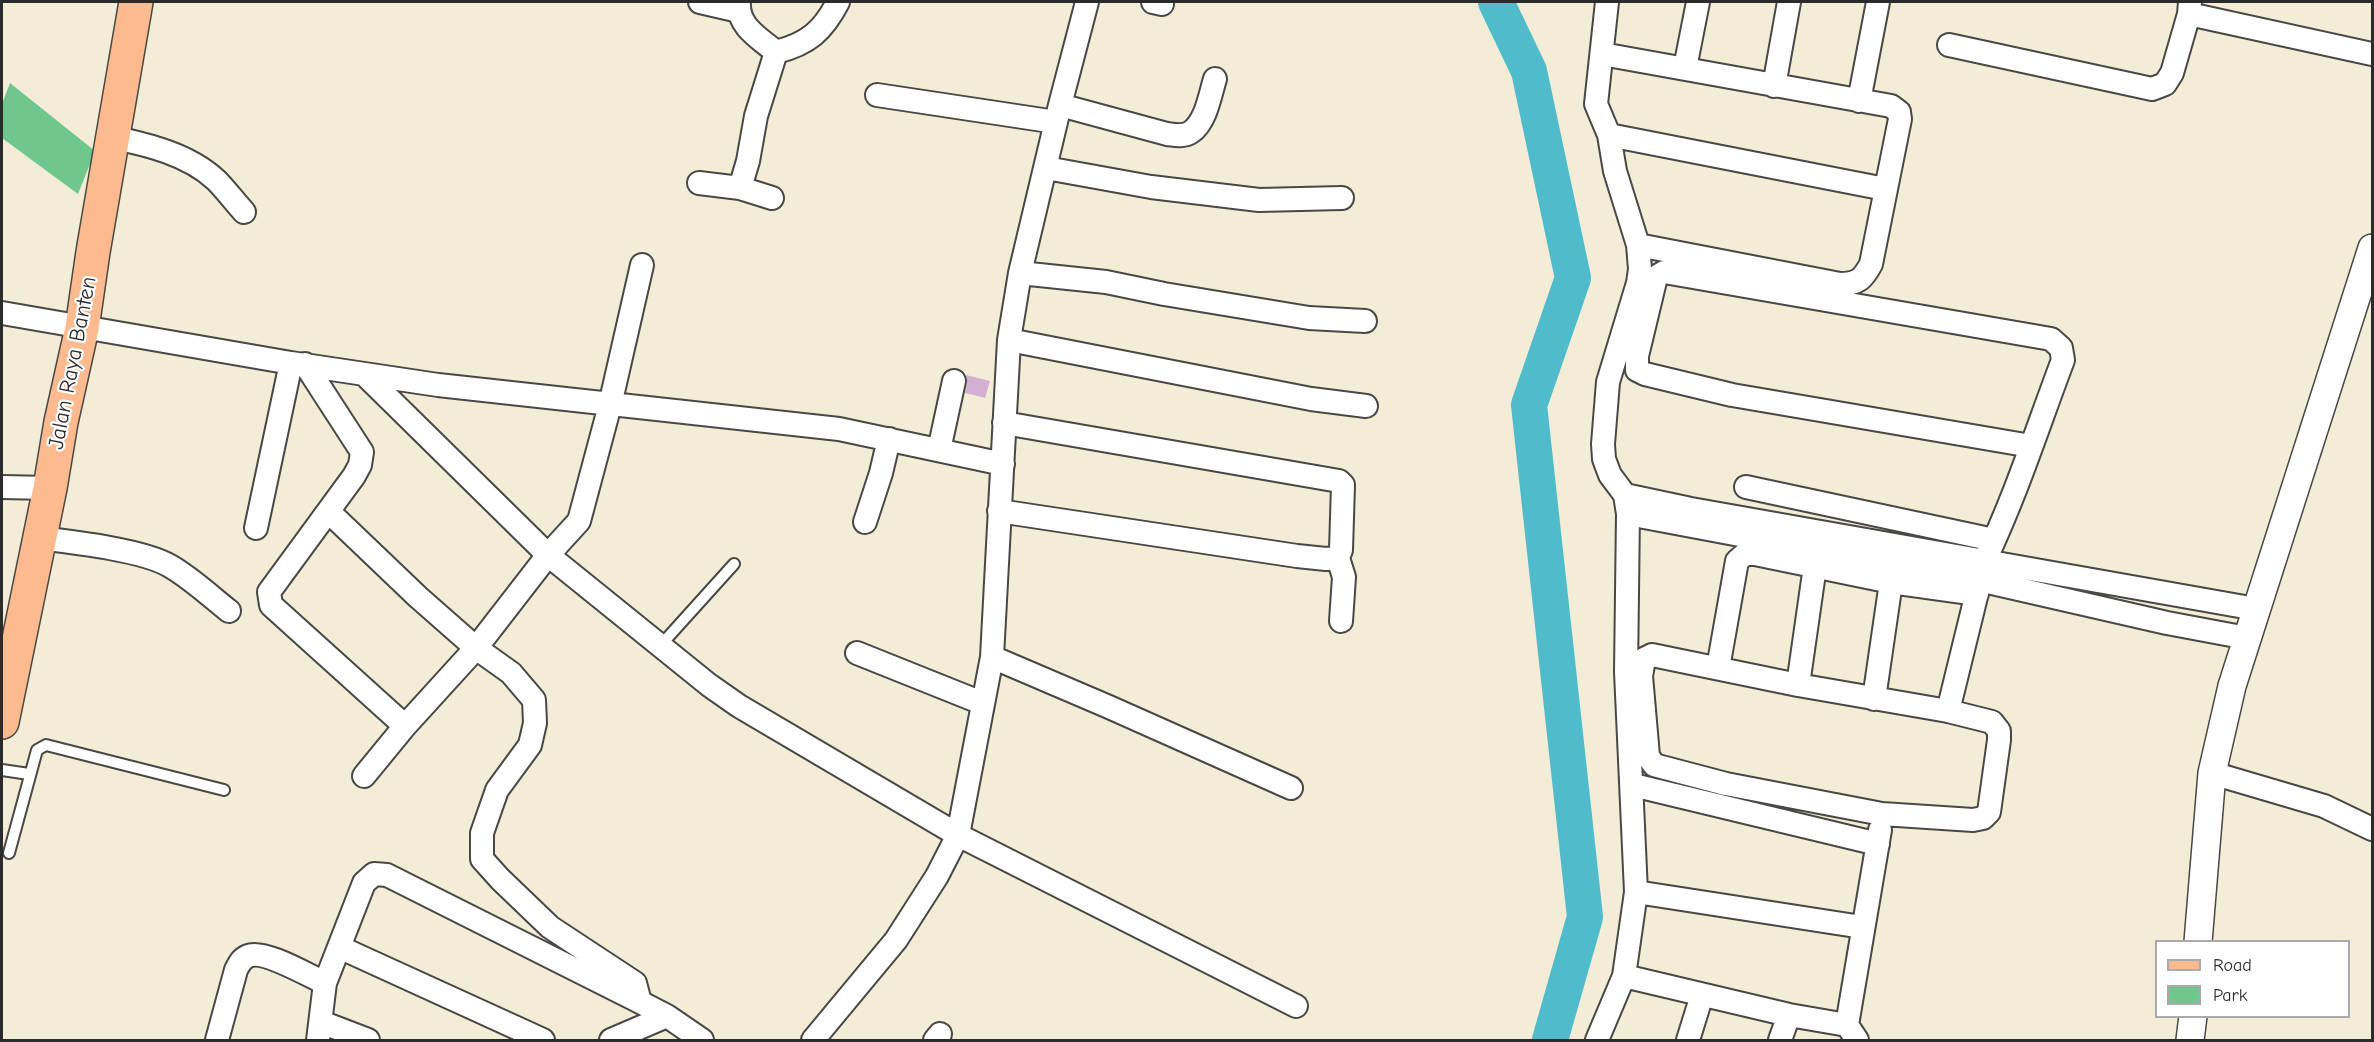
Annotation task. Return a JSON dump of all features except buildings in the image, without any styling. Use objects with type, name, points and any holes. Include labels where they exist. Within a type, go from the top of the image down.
[{"type":"main road","name":"Jalan Raya Banten","points":[[2,722],[50,488],[61,422],[82,328],[136,2]]},
{"type":"street","points":[[700,2],[739,6],[741,19],[748,28],[776,52]]},
{"type":"street","points":[[776,52],[806,42],[822,27],[838,2]]},
{"type":"street","points":[[813,1041],[896,940],[937,876],[958,835],[992,657],[1009,340],[1020,273],[1058,113],[1088,2]]},
{"type":"street","points":[[1597,1041],[1624,976],[1636,892],[1633,785],[1626,672],[1626,504],[1610,476],[1604,459],[1603,444],[1608,382],[1638,284],[1640,269],[1638,245],[1616,171],[1609,135],[1596,104],[1607,2]]},
{"type":"street","points":[[1685,68],[1698,2]]},
{"type":"street","points":[[1774,86],[1789,2]]},
{"type":"street","points":[[1859,101],[1878,2]]},
{"type":"street","points":[[1949,45],[2152,89],[2165,84],[2172,72],[2190,8],[2373,54]]},
{"type":"street","points":[[740,189],[756,116],[776,52]]},
{"type":"street","points":[[1602,54],[1891,106],[1899,112],[1900,119],[1871,264],[1863,279],[1852,284],[1638,245]]},
{"type":"street","points":[[877,95],[1058,113],[1180,136],[1191,132],[1201,119],[1215,79]]},
{"type":"street","points":[[1609,135],[1885,189]]},
{"type":"street","points":[[112,137],[169,152],[194,165],[214,179],[244,212]]},
{"type":"street","points":[[1046,168],[1151,187],[1259,200],[1342,198]]},
{"type":"street","points":[[699,183],[740,189],[772,198]]},
{"type":"street","points":[[2198,940],[2212,773],[2232,686],[2256,609],[2367,291],[2373,248]]},
{"type":"street","points":[[364,776],[405,726],[476,648],[548,555],[579,521],[610,405],[642,265]]},
{"type":"street","points":[[1948,711],[1984,568],[2031,446],[2063,360],[2061,348],[2050,339],[1664,272],[1656,278],[1637,356],[1637,370],[1645,374],[1732,395],[2031,446]]},
{"type":"street","points":[[1020,273],[1106,282],[1310,318],[1365,321]]},
{"type":"street","points":[[2,313],[364,374],[610,405],[780,421],[839,429],[1004,464]]},
{"type":"street","points":[[1009,340],[1311,399],[1366,406]]},
{"type":"street","points":[[298,364],[348,427],[362,452],[360,465],[354,476],[269,592],[271,606],[405,726]]},
{"type":"street","points":[[256,528],[298,364]]},
{"type":"street","points":[[364,374],[548,555],[709,685],[739,706],[958,835],[1296,1006]]},
{"type":"street","points":[[939,450],[954,381]]},
{"type":"street","points":[[1004,423],[1340,481],[1343,485],[1341,550],[1338,558],[1344,577],[1341,621]]},
{"type":"street","points":[[865,522],[889,439]]},
{"type":"street","points":[[2,487],[50,488]]},
{"type":"street","points":[[1746,487],[1984,568],[2022,590],[2167,623],[2247,638]]},
{"type":"street","points":[[1626,504],[1984,568]]},
{"type":"street","points":[[999,511],[1297,556],[1338,558]]},
{"type":"street","points":[[329,512],[418,597],[476,648],[511,673],[534,700],[535,723],[530,745],[497,790],[482,833],[482,859],[550,927],[634,982],[640,1002]]},
{"type":"street","points":[[39,538],[67,541],[153,558],[170,565],[228,611]]},
{"type":"street","points":[[1718,668],[1737,561],[1745,554],[1755,554],[1891,582],[1984,568],[2027,567],[2256,609]]},
{"type":"street","points":[[1798,685],[1815,566]]},
{"type":"street","points":[[2022,590],[2027,567]]},
{"type":"street","points":[[1874,699],[1891,582]]},
{"type":"street","points":[[2167,623],[2172,594]]},
{"type":"street","points":[[857,653],[982,703]]},
{"type":"street","points":[[1652,655],[1798,685],[1948,711],[1992,722],[1999,731],[1999,740],[1989,812],[1983,818],[1973,820],[1882,814],[1726,784],[1653,765],[1648,756],[1641,676],[1644,658],[1652,655]]},
{"type":"street","points":[[992,657],[1109,706],[1291,788]]},
{"type":"street","points":[[2212,773],[2324,806],[2373,830]]},
{"type":"street","points":[[1633,785],[1878,844]]},
{"type":"street","points":[[1624,976],[1852,1033],[1862,927],[1882,814]]},
{"type":"street","points":[[368,1041],[320,1031],[325,983],[364,883],[374,874],[387,875],[640,1002],[667,1016],[702,1041]]},
{"type":"street","points":[[1636,892],[1862,927]]},
{"type":"street","points":[[339,947],[543,1041]]},
{"type":"street","points":[[217,1041],[236,970],[241,960],[250,955],[261,954],[325,983]]},
{"type":"street","points":[[1688,1041],[1702,995]]},
{"type":"street","points":[[611,1041],[667,1016]]},
{"type":"street","points":[[1780,1041],[1789,1016]]},
{"type":"street","points":[[2190,1041],[2193,1018]]},
{"type":"lane","points":[[660,646],[734,564]]},
{"type":"lane","points":[[9,853],[37,750],[46,745],[225,790]]},
{"type":"lane","points":[[2,770],[29,774]]},
{"type":"green space","points":[[10,83],[95,151],[78,194],[2,138],[2,104]]},
{"type":"waterway","points":[[1496,2],[1529,71],[1573,278],[1529,405],[1585,917],[1550,1040]]}]
